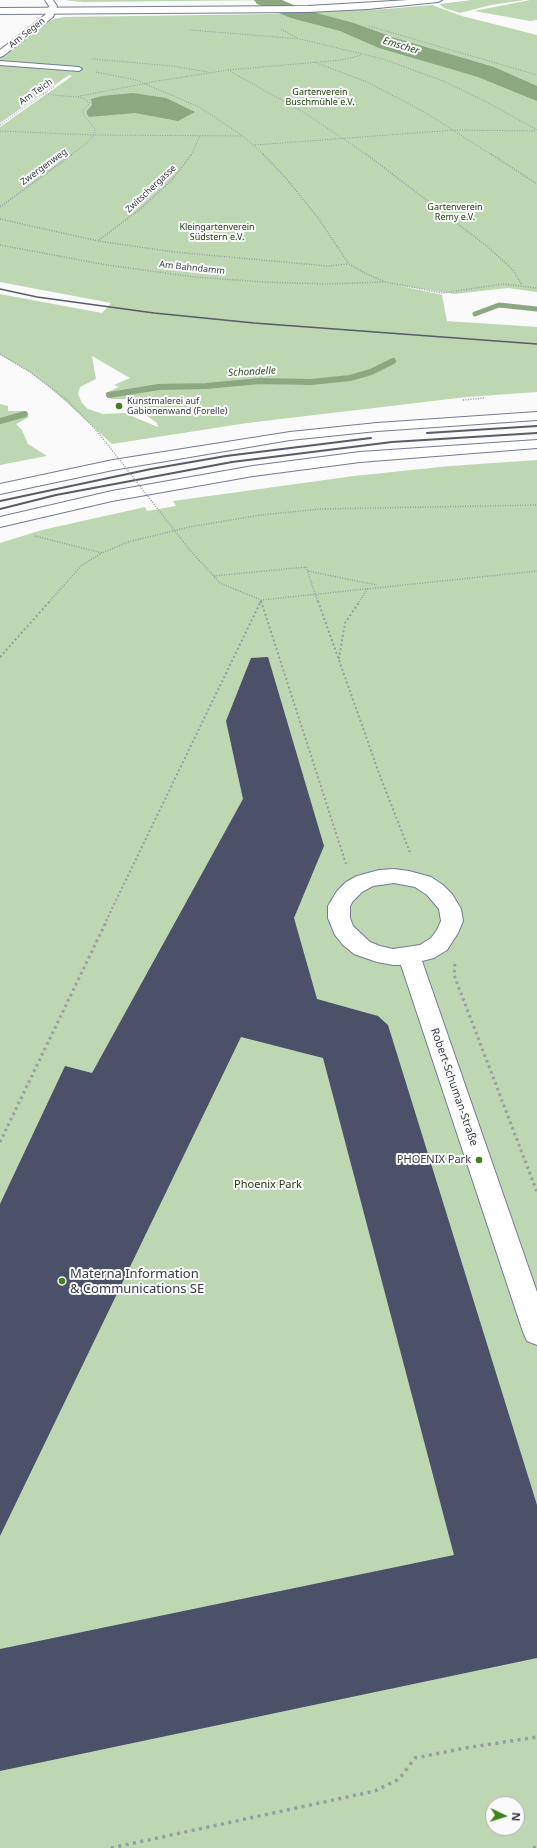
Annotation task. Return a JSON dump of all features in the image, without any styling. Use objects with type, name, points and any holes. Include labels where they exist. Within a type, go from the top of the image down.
[{"type":"main road","points":[[0,6],[255,5],[391,0]]},
{"type":"main road","points":[[0,11],[52,6],[267,10],[308,9],[438,0]]},
{"type":"main road","name":"Am Segen","points":[[0,54],[45,20],[52,6]]},
{"type":"main road","points":[[0,489],[113,464],[290,436],[377,426],[537,416]]},
{"type":"main road","points":[[0,522],[112,496],[253,471],[383,455],[537,444]]},
{"type":"main road","points":[[394,876],[409,878],[423,882],[435,890],[444,899],[450,909],[452,921],[447,933],[439,944],[426,952],[409,956],[393,957],[377,954],[362,948],[351,939],[339,918],[339,906],[345,896],[354,887],[379,877],[394,876]]},
{"type":"main road","name":"Robert-Schuman-Straße","points":[[409,956],[537,1332]]},
{"type":"lane","points":[[0,63],[79,70]]},
{"type":"path","points":[[337,8],[344,15],[366,25],[537,76]]},
{"type":"path","points":[[187,30],[300,39],[364,54],[429,75],[485,101],[537,131]]},
{"type":"path","points":[[75,97],[146,83],[228,70],[347,60],[364,54]]},
{"type":"path","name":"Am Teich","points":[[0,125],[79,70],[88,59],[172,66],[211,73]]},
{"type":"path","points":[[311,62],[366,82],[426,113],[455,130],[537,184]]},
{"type":"path","points":[[79,70],[115,75],[146,83],[199,107],[243,136],[255,145],[285,177],[318,218],[349,264],[385,282],[442,293],[503,284],[522,285],[537,288]]},
{"type":"path","points":[[228,70],[308,115],[357,147],[488,247],[513,270],[522,285]]},
{"type":"path","points":[[43,94],[83,98],[90,103],[83,110],[83,114],[95,129],[94,135]]},
{"type":"path","points":[[255,145],[455,130],[537,131]]},
{"type":"path","points":[[0,131],[94,135],[243,136]]},
{"type":"path","name":"Zwergenweg","points":[[0,207],[88,142],[94,135]]},
{"type":"path","name":"Zwitschergasse","points":[[98,241],[138,210],[171,181],[193,152],[200,136]]},
{"type":"path","points":[[0,219],[98,241],[174,252],[328,266],[349,264]]},
{"type":"path","name":"Am Bahndamm","points":[[0,245],[107,265],[195,277],[263,282],[327,284],[385,282]]},
{"type":"path","points":[[0,354],[30,372],[68,401],[97,431],[189,549],[220,583],[260,600],[368,587],[537,571]]},
{"type":"path","points":[[0,657],[82,565],[102,553],[128,542],[189,527],[261,515],[321,508],[537,505]]},
{"type":"path","points":[[30,535],[102,553]]},
{"type":"path","points":[[214,576],[306,567],[380,776],[412,858]]},
{"type":"path","points":[[307,571],[382,586]]},
{"type":"path","points":[[339,661],[340,647],[345,624],[368,587]]},
{"type":"path","points":[[260,600],[354,887]]},
{"type":"path","points":[[0,1142],[260,600]]},
{"type":"path","points":[[455,962],[454,975],[537,1192]]},
{"type":"path","points":[[112,1848],[375,1791],[399,1779],[415,1758],[465,1748],[537,1737]]},
{"type":"path","points":[[533,1848],[537,1847]]},
{"type":"green space","points":[[64,0],[278,0],[83,2]]},
{"type":"green space","points":[[472,0],[525,0],[491,5],[460,13],[444,8],[439,4]]},
{"type":"green space","points":[[530,0],[537,0],[537,20],[530,21],[474,11]]},
{"type":"green space","points":[[432,5],[462,16],[537,35],[537,292],[508,288],[454,294],[396,285],[442,295],[447,321],[537,327],[537,392],[467,397],[247,423],[112,444],[54,391],[30,372],[0,355],[0,294],[102,313],[111,303],[0,282],[0,127],[72,76],[69,75],[0,123],[0,57],[40,26],[54,19],[64,17],[271,14],[386,9]],"holes":[[[92,356],[130,378],[114,385],[119,387],[105,393],[111,399],[131,399],[135,407],[157,423],[158,427],[124,413],[103,414],[88,409],[82,403],[78,394],[80,387],[96,379]]]},
{"type":"green space","points":[[0,404],[8,406],[8,411],[23,411],[29,417],[16,424],[22,430],[28,444],[47,456],[0,465]]},
{"type":"green space","name":"Phoenix Park","points":[[537,460],[537,1848],[0,1848],[0,543],[42,530],[145,507],[147,511],[176,506],[173,501],[354,476],[450,466]]},
{"type":"shaded area","points":[[133,93],[166,98],[195,112],[178,121],[135,113],[89,117],[87,114],[87,111],[92,105],[91,99],[102,96]]},
{"type":"building","name":"Materna Information & Communications SE","points":[[268,657],[324,846],[294,918],[317,999],[378,1016],[388,1025],[537,1505],[537,1658],[0,1771],[0,1649],[454,1555],[323,1058],[241,1037],[0,1536],[0,1204],[65,1066],[92,1073],[243,799],[226,721],[251,658]]},
{"type":"waterway","name":"Emscher","points":[[264,0],[298,14],[347,27],[387,43],[486,72],[537,94]]},
{"type":"waterway","name":"Schondelle","points":[[475,314],[499,305],[537,309]]},
{"type":"waterway","name":"Schondelle","points":[[109,395],[159,387],[206,386],[260,381],[311,382],[350,378],[371,372],[393,361]]},
{"type":"waterway","name":"Schondelle","points":[[0,421],[25,414]]},
{"type":"railway","points":[[0,289],[37,297],[154,313],[254,323],[537,344]]},
{"type":"railway","points":[[427,433],[537,426]]},
{"type":"railway","points":[[0,509],[56,495],[232,462],[392,442],[537,433]]},
{"type":"railway","points":[[0,501],[151,469],[226,456],[371,438]]},
{"type":"place","name":"Kunstmalerei auf Gabionenwand (Forelle)","points":[[119,406]]},
{"type":"place","name":"PHOENIX Park","points":[[479,1160]]},
{"type":"place","name":"Materna Information & Communications SE","points":[[62,1281]]},
{"type":"park label","name":"Gartenverein Buschmühle e.V.","points":[[320,98]]},
{"type":"park label","name":"Gartenverein Remy e.V.","points":[[455,212]]},
{"type":"park label","name":"Kleingartenverein Südstern e.V.","points":[[217,232]]}]
